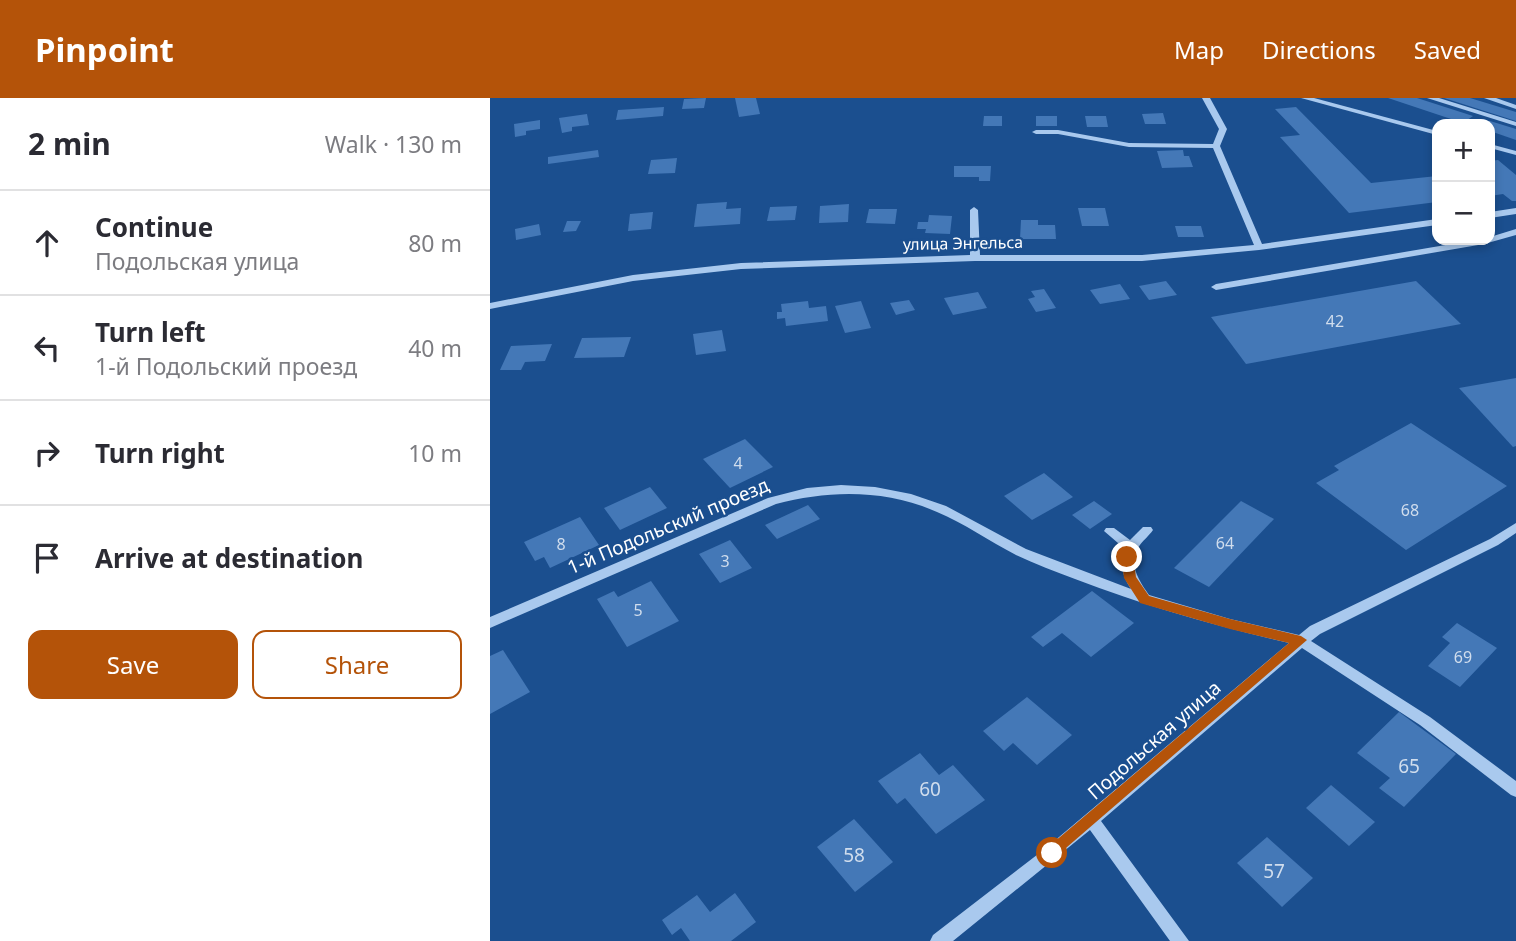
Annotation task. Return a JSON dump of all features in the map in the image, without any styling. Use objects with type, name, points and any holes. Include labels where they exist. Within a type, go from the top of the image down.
[{"type":"street","points":[[1206,98],[1223,129],[1216,146],[1259,247]]},
{"type":"street","points":[[1305,98],[1432,132]]},
{"type":"street","points":[[1431,98],[1516,124]]},
{"type":"street","points":[[1488,98],[1516,107]]},
{"type":"street","points":[[1036,132],[1058,132],[1138,146],[1216,146]]},
{"type":"street","points":[[1495,147],[1516,153]]},
{"type":"street","points":[[974,210],[975,258]]},
{"type":"street","points":[[1495,214],[1516,211]]},
{"type":"street","name":"улица Энгельса","points":[[490,306],[633,278],[741,266],[975,258],[1142,258],[1259,247],[1432,223]]},
{"type":"street","points":[[1216,287],[1484,242],[1516,232]]},
{"type":"street","name":"1-й Подольский проезд","points":[[490,624],[772,501],[807,492],[841,489],[874,491],[911,498],[942,509],[1022,552],[1144,600],[1301,640]]},
{"type":"street","name":"Подольская улица","points":[[939,941],[1052,853],[1301,640],[1315,630],[1494,542],[1516,527]]},
{"type":"street","points":[[1144,600],[1130,578],[1127,557],[1130,546],[1147,530]]},
{"type":"street","points":[[1110,531],[1130,546]]},
{"type":"street","points":[[1301,640],[1426,721],[1516,790]]},
{"type":"street","points":[[1091,819],[1180,941]]},
{"type":"building","points":[[706,98],[704,108],[682,109],[684,99]]},
{"type":"building","points":[[735,98],[756,98],[760,114],[739,117]]},
{"type":"building","points":[[1388,98],[1417,98],[1473,116],[1469,119],[1451,119]]},
{"type":"building","points":[[1444,98],[1470,98],[1516,112],[1516,121]]},
{"type":"building","points":[[664,107],[663,116],[616,120],[618,110]]},
{"type":"building","points":[[1296,107],[1371,183],[1432,177],[1432,203],[1349,213],[1280,137],[1300,135],[1275,109]]},
{"type":"building","points":[[1163,113],[1166,124],[1145,124],[1142,114]]},
{"type":"building","points":[[587,114],[589,125],[572,127],[572,131],[562,133],[559,118]]},
{"type":"building","points":[[984,116],[1002,116],[1002,126],[983,126]]},
{"type":"building","points":[[1036,116],[1057,116],[1057,126],[1036,126]]},
{"type":"building","points":[[1085,116],[1106,116],[1108,127],[1087,127]]},
{"type":"building","points":[[540,120],[540,129],[526,131],[526,135],[515,137],[514,124]]},
{"type":"building","points":[[1495,123],[1516,129],[1516,140],[1495,133]]},
{"type":"building","points":[[598,150],[599,157],[548,164],[548,157]]},
{"type":"building","points":[[1183,150],[1184,156],[1189,156],[1193,167],[1162,168],[1157,151]]},
{"type":"building","points":[[677,158],[675,173],[648,174],[651,160]]},
{"type":"building","points":[[1495,160],[1516,175],[1516,201],[1503,194],[1495,195]]},
{"type":"building","points":[[954,166],[991,166],[990,181],[979,181],[979,177],[954,177]]},
{"type":"building","points":[[727,202],[726,209],[741,208],[740,224],[694,227],[697,204]]},
{"type":"building","points":[[849,204],[848,222],[819,223],[820,206]]},
{"type":"building","points":[[797,206],[795,220],[767,221],[770,207]]},
{"type":"building","points":[[1078,208],[1105,208],[1109,226],[1082,226]]},
{"type":"building","points":[[869,209],[897,209],[895,224],[866,223]]},
{"type":"building","points":[[653,212],[651,229],[628,231],[630,214]]},
{"type":"building","points":[[929,215],[952,216],[950,234],[925,233],[926,229],[917,229],[918,222],[928,222]]},
{"type":"building","points":[[1021,220],[1038,220],[1038,225],[1055,225],[1056,239],[1020,239]]},
{"type":"building","points":[[567,221],[581,221],[576,231],[563,232]]},
{"type":"building","points":[[539,224],[541,235],[516,240],[515,229]]},
{"type":"building","points":[[1175,226],[1201,226],[1204,237],[1178,237]]},
{"type":"building","points":[[1166,281],[1177,295],[1149,300],[1139,286]]},
{"type":"building","points":[[1416,281],[1461,324],[1246,364],[1211,317]]},
{"type":"building","points":[[1120,284],[1130,299],[1100,304],[1090,290]]},
{"type":"building","points":[[1044,289],[1056,308],[1036,312],[1028,299],[1035,297],[1031,291]]},
{"type":"building","points":[[978,292],[987,308],[953,315],[944,298]]},
{"type":"building","points":[[909,300],[915,310],[896,315],[890,303]]},
{"type":"building","points":[[808,301],[809,308],[826,306],[828,321],[786,326],[785,318],[777,319],[777,312],[782,312],[781,304]]},
{"type":"building","points":[[861,301],[871,328],[845,333],[835,306]]},
{"type":"building","points":[[722,330],[726,351],[696,355],[693,334]]},
{"type":"building","points":[[631,337],[624,357],[574,358],[582,338]]},
{"type":"building","points":[[552,344],[545,361],[525,362],[521,370],[500,370],[511,346]]},
{"type":"building","points":[[1516,378],[1516,446],[1513,447],[1459,388]]},
{"type":"building","points":[[1411,423],[1507,486],[1406,550],[1316,483],[1339,470],[1334,466]]},
{"type":"building","points":[[745,439],[773,467],[730,488],[703,459]]},
{"type":"building","points":[[1044,473],[1073,497],[1032,520],[1004,496]]},
{"type":"building","points":[[650,487],[667,508],[620,530],[604,508]]},
{"type":"building","points":[[1094,501],[1112,514],[1090,529],[1072,515]]},
{"type":"building","points":[[1241,501],[1274,519],[1209,587],[1174,568]]},
{"type":"building","points":[[808,505],[820,519],[777,539],[765,525]]},
{"type":"building","points":[[580,517],[599,545],[550,568],[544,557],[535,561],[524,542]]},
{"type":"building","points":[[730,540],[752,568],[720,583],[699,554]]},
{"type":"building","points":[[651,581],[679,621],[627,647],[597,599],[614,591],[618,597]]},
{"type":"building","points":[[1092,591],[1134,623],[1091,657],[1062,633],[1043,647],[1031,637]]},
{"type":"building","points":[[1457,623],[1497,648],[1460,687],[1428,666],[1450,643],[1442,637]]},
{"type":"building","points":[[503,650],[530,692],[490,714],[490,656]]},
{"type":"building","points":[[1027,697],[1072,735],[1037,765],[1013,743],[1004,751],[983,731]]},
{"type":"building","points":[[1399,712],[1456,754],[1404,807],[1379,788],[1390,778],[1357,753]]},
{"type":"building","points":[[920,753],[939,775],[953,765],[985,800],[936,834],[905,798],[897,804],[878,781]]},
{"type":"building","points":[[1331,785],[1375,822],[1349,846],[1306,808]]},
{"type":"building","points":[[854,819],[893,862],[855,892],[817,847]]},
{"type":"building","points":[[1267,837],[1313,878],[1282,907],[1237,863]]},
{"type":"building","points":[[735,893],[756,922],[731,941],[690,941],[681,928],[672,935],[662,920],[697,895],[710,912]]},
{"type":"route","points":[[1052,853],[1301,640],[1144,600],[1130,578],[1127,557]]}]
